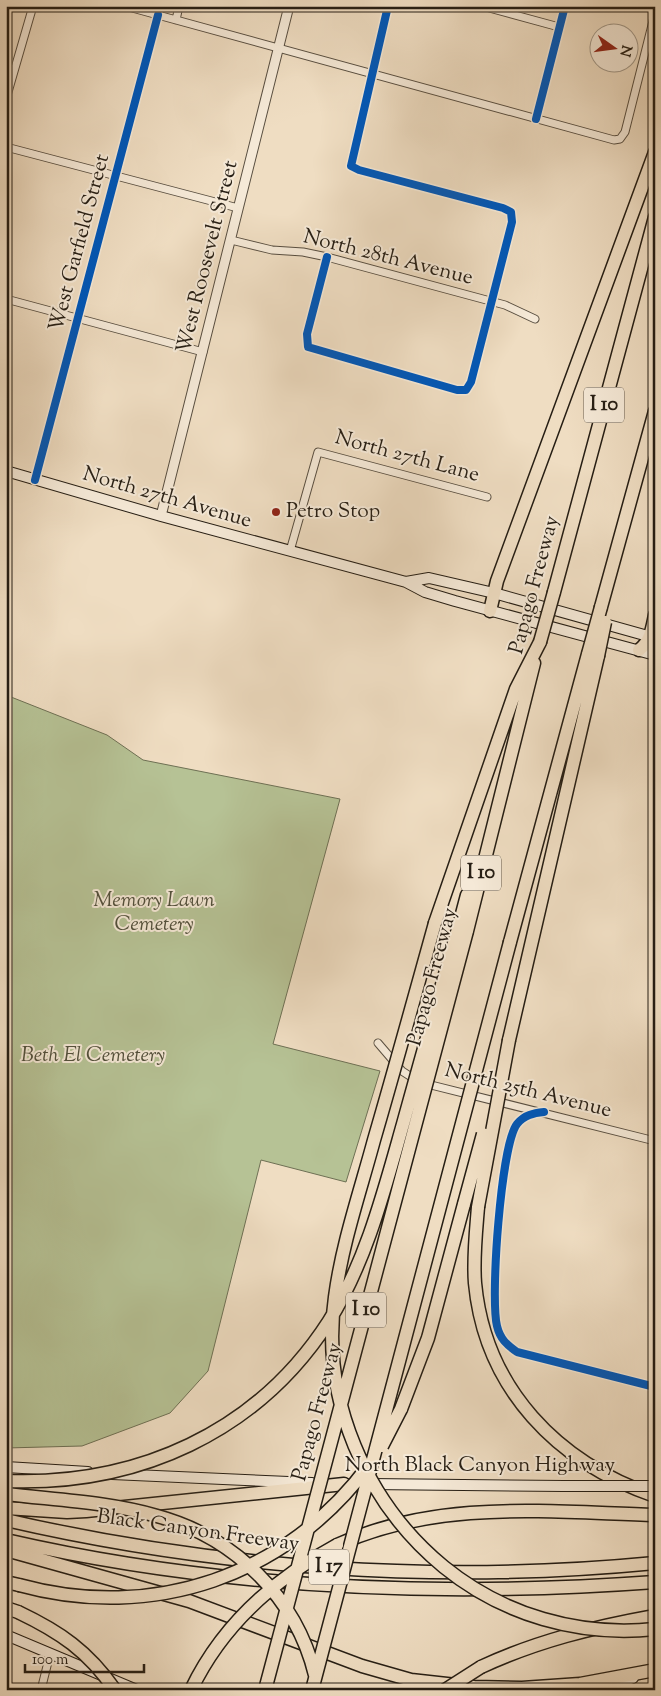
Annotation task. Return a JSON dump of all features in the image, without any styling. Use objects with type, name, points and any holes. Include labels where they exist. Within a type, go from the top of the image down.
[{"type":"highway","points":[[490,610],[494,594],[655,152]]},
{"type":"highway","name":"Papago Freeway","points":[[265,1690],[462,930],[655,217]]},
{"type":"highway","name":"I 10","points":[[312,1690],[510,942],[593,655],[655,411]]},
{"type":"highway","points":[[639,650],[653,638],[655,615]]},
{"type":"highway","points":[[540,642],[516,689],[435,923],[352,1220],[334,1298],[332,1339],[335,1378],[343,1412],[356,1450],[389,1509],[424,1549],[460,1579],[505,1604],[564,1625],[604,1631],[655,1629]]},
{"type":"highway","points":[[6,1582],[64,1595],[100,1599],[170,1592],[236,1573],[275,1553],[313,1526],[350,1491],[380,1449],[401,1409],[428,1338],[509,1040],[532,948],[593,655]]},
{"type":"highway","points":[[6,1481],[73,1480],[130,1468],[164,1456],[198,1440],[232,1420],[273,1387],[297,1363],[336,1308],[368,1239],[462,930]]},
{"type":"highway","points":[[509,1040],[478,1207],[475,1282],[487,1340],[515,1395],[534,1420],[562,1447],[594,1470],[630,1488],[655,1496]]},
{"type":"highway","points":[[6,1508],[66,1512],[86,1511],[344,1484]]},
{"type":"highway","points":[[6,1494],[118,1508],[156,1516],[186,1526],[230,1550],[265,1581],[295,1622],[308,1650],[318,1690]]},
{"type":"highway","points":[[191,1690],[219,1642],[248,1608],[303,1565],[337,1545],[382,1527],[444,1514],[504,1511],[655,1515]]},
{"type":"highway","name":"Black Canyon Freeway","points":[[6,1520],[168,1550],[330,1567],[479,1572],[569,1569],[655,1563]]},
{"type":"highway","name":"Black Canyon Freeway","points":[[6,1540],[118,1563],[267,1583],[434,1590],[570,1587],[655,1582]]},
{"type":"highway","points":[[6,1550],[189,1601],[354,1663],[411,1680],[474,1687],[522,1688],[580,1684],[655,1671]]},
{"type":"highway","points":[[12,1610],[50,1627],[70,1640],[91,1659],[115,1690]]},
{"type":"highway","points":[[445,1690],[481,1667],[517,1650],[561,1636],[655,1616]]},
{"type":"main road","name":"North 27th Avenue","points":[[6,472],[406,582],[425,592],[655,655]]},
{"type":"main road","name":"North 27th Avenue","points":[[406,582],[429,578],[653,638]]},
{"type":"main road","name":"North Black Canyon Highway","points":[[6,1467],[251,1481],[344,1484],[655,1486]]},
{"type":"main road","points":[[6,1635],[137,1690]]},
{"type":"main road","points":[[601,1690],[655,1671]]},
{"type":"street","points":[[6,99],[33,6]]},
{"type":"street","points":[[125,6],[614,140],[620,139],[625,132],[655,13]]},
{"type":"street","points":[[176,20],[179,6]]},
{"type":"street","name":"West Roosevelt Street","points":[[161,516],[289,6]]},
{"type":"street","points":[[327,256],[307,334],[308,347],[429,382],[466,390],[471,382],[512,222],[511,212],[503,208],[359,170],[351,166],[388,6]]},
{"type":"street","points":[[482,6],[559,27]]},
{"type":"street","points":[[536,119],[565,6]]},
{"type":"street","name":"West Garfield Street","points":[[36,480],[158,15]]},
{"type":"street","points":[[6,147],[238,208]]},
{"type":"street","name":"North 28th Avenue","points":[[231,240],[272,250],[327,256],[514,308],[535,319]]},
{"type":"street","points":[[6,298],[203,352]]},
{"type":"street","name":"North 27th Lane","points":[[290,551],[318,452],[487,497]]},
{"type":"street","name":"North 25th Avenue","points":[[378,1044],[402,1071],[419,1082],[655,1141]]},
{"type":"street","points":[[544,1112],[525,1116],[518,1123],[508,1144],[498,1228],[495,1293],[497,1328],[503,1342],[518,1352],[655,1388]]},
{"type":"street","points":[[41,1690],[50,1654]]},
{"type":"green space","name":"Memory Lawn Cemetery","points":[[6,695],[107,735],[143,760],[340,799],[273,1044],[380,1071],[346,1182],[261,1160],[208,1371],[170,1413],[82,1446],[6,1448]]},
{"type":"cycle path","points":[[327,257],[307,334],[308,347],[457,390],[466,390],[471,382],[512,222],[511,212],[503,208],[359,170],[351,166],[388,6]]},
{"type":"cycle path","points":[[536,119],[565,6]]},
{"type":"cycle path","points":[[35,480],[158,15]]},
{"type":"cycle path","points":[[544,1112],[529,1115],[517,1124],[511,1138],[506,1160],[496,1255],[495,1310],[498,1331],[504,1341],[517,1352],[655,1387]]},
{"type":"place","name":"Petro Stop","points":[[276,512]]},
{"type":"park label","name":"Beth El Cemetery","points":[[93,1056]]}]
